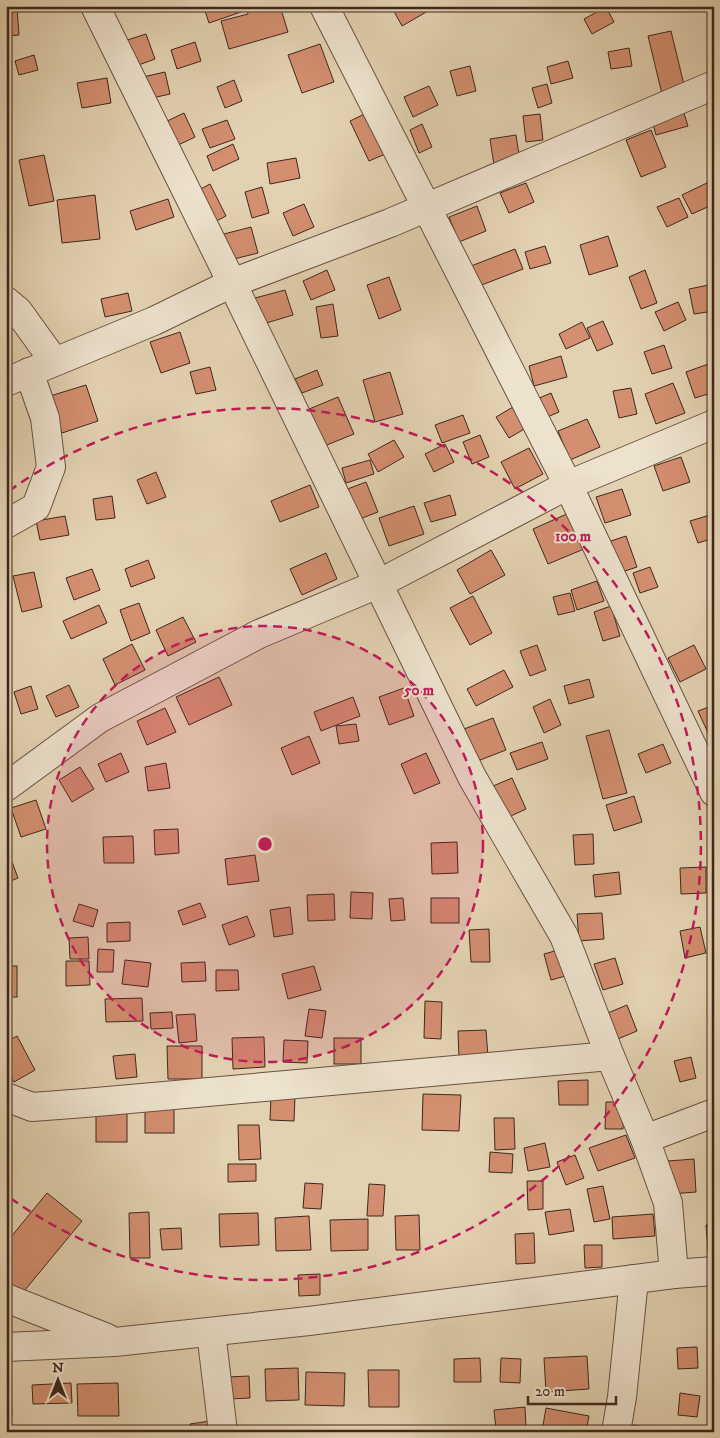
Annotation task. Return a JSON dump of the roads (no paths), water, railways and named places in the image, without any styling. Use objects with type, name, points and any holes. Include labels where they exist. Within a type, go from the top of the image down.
[{"type":"street","points":[[95,6],[472,777],[564,936],[610,1056],[645,1139],[668,1203],[674,1274]]},
{"type":"street","points":[[324,6],[568,485],[714,792]]},
{"type":"street","points":[[6,524],[36,507],[51,467],[45,418],[18,377],[154,321],[232,284],[390,223],[714,85]]},
{"type":"street","points":[[6,302],[18,311],[54,361]]},
{"type":"street","points":[[6,787],[100,718],[260,634],[378,584],[568,485],[714,424]]},
{"type":"street","points":[[6,1097],[32,1107],[610,1056]]},
{"type":"street","points":[[645,1139],[714,1113]]},
{"type":"street","points":[[6,1347],[115,1342],[211,1332],[674,1274],[714,1271]]},
{"type":"street","points":[[616,1432],[622,1397],[634,1279]]},
{"type":"street","points":[[6,1298],[115,1342]]},
{"type":"street","points":[[211,1332],[224,1432]]}]
